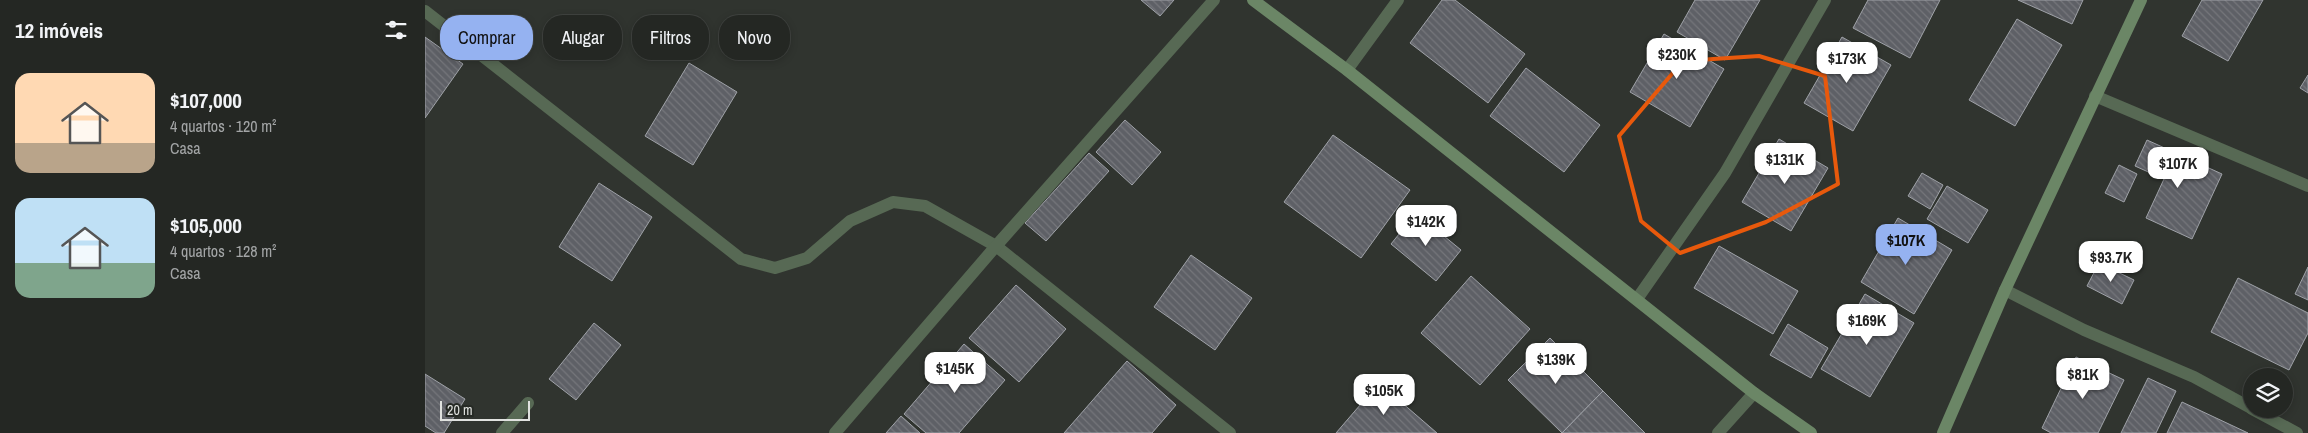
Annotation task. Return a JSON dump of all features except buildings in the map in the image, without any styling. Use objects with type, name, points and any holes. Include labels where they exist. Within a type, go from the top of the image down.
[{"type":"street","points":[[835,433],[996,246],[1214,0]]},
{"type":"street","points":[[1253,0],[1347,70],[1754,393],[1811,433]]},
{"type":"street","points":[[1347,70],[1398,0]]},
{"type":"street","points":[[1637,299],[1725,173],[1825,0]]},
{"type":"street","points":[[1943,433],[2005,290],[2141,0]]},
{"type":"street","points":[[425,11],[741,258],[775,268],[807,258],[850,221],[893,202],[925,206],[996,246],[1225,431]]},
{"type":"street","points":[[2095,96],[2308,186]]},
{"type":"street","points":[[2005,290],[2084,330],[2194,377],[2243,404]]},
{"type":"street","points":[[1718,433],[1754,393]]},
{"type":"street","points":[[502,433],[528,403]]},
{"type":"street","points":[[1950,417],[1954,433]]},
{"type":"street","points":[[2269,418],[2297,433]]},
{"type":"highlighted area","points":[[1759,56],[1825,76],[1838,184],[1766,222],[1680,253],[1641,221],[1619,136],[1683,61]]}]
